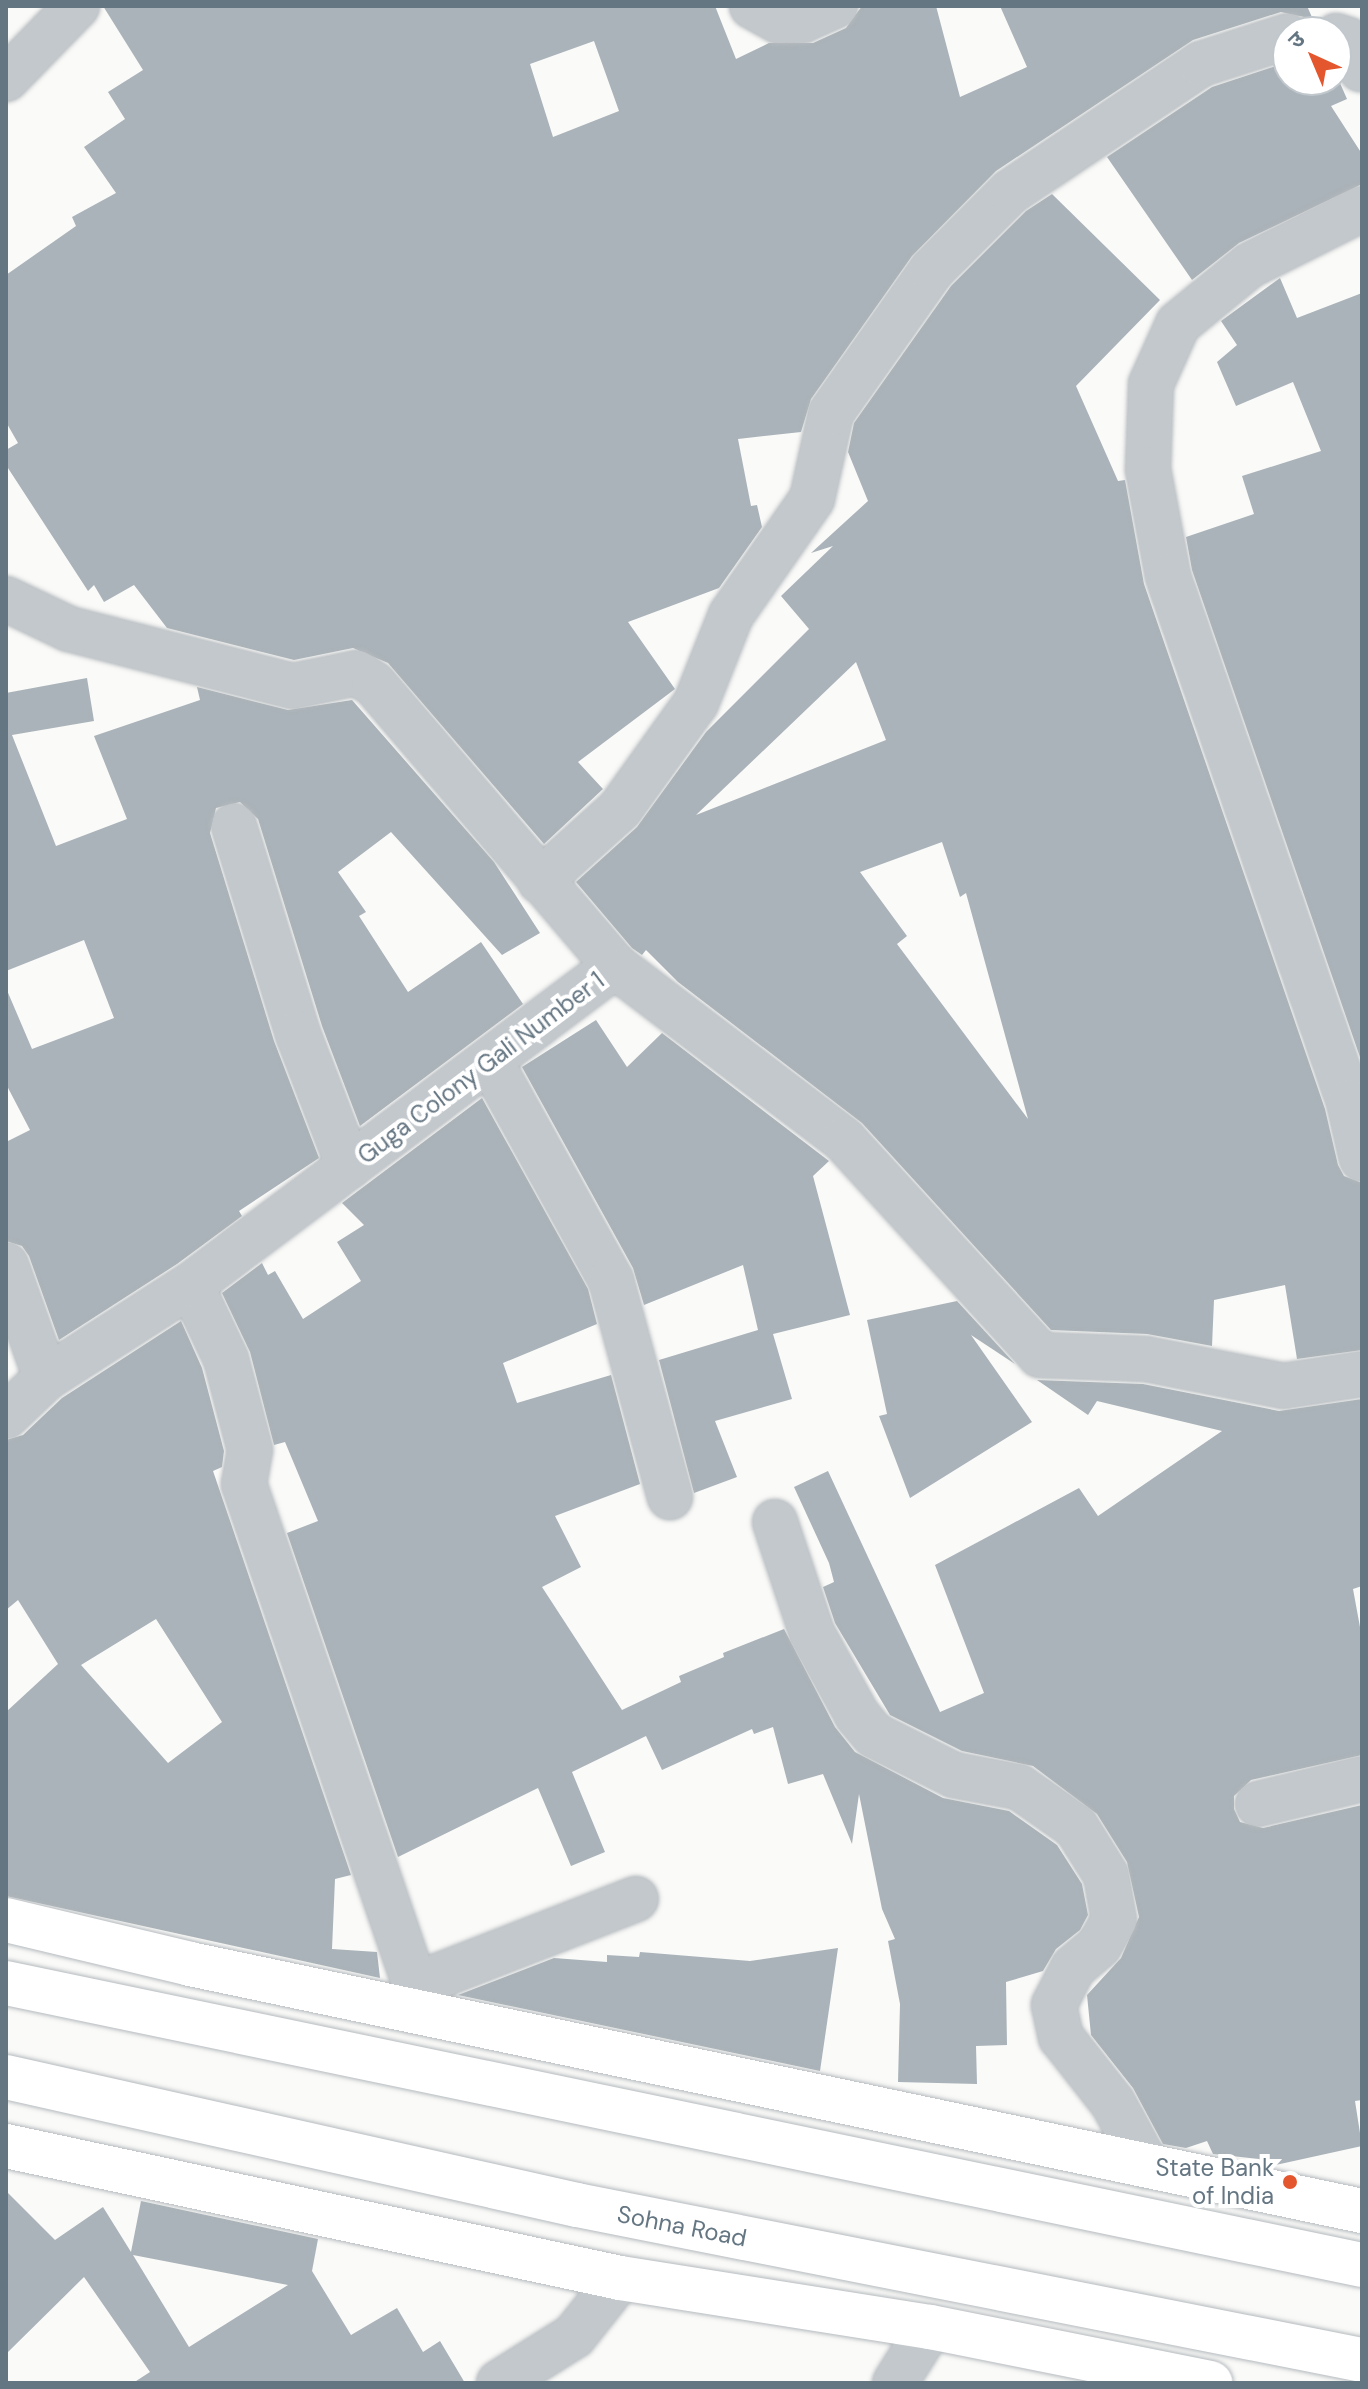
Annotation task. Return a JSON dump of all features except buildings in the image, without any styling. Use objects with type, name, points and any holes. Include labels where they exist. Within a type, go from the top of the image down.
[{"type":"main road","points":[[6,1920],[414,1998],[1147,2166],[1362,2211]]},
{"type":"main road","points":[[6,1983],[1362,2265]]},
{"type":"main road","name":"Sohna Road","points":[[6,2077],[577,2205],[1362,2360]]},
{"type":"main road","points":[[6,2146],[620,2278],[930,2327],[1210,2383]]},
{"type":"street","points":[[6,79],[77,6]]},
{"type":"street","points":[[752,6],[779,21],[803,20],[835,6]]},
{"type":"street","points":[[540,881],[620,809],[696,703],[731,615],[812,499],[831,413],[932,270],[1010,192],[1201,64],[1272,41]]},
{"type":"street","points":[[1352,49],[1362,71]]},
{"type":"street","points":[[1362,209],[1250,265],[1178,324],[1151,384],[1148,469],[1168,576],[1349,1102],[1362,1159]]},
{"type":"street","name":"Guga Colony Gali Number 1","points":[[6,599],[69,629],[293,686],[357,673],[388,698],[615,966],[191,1285],[46,1378],[6,1416]]},
{"type":"street","points":[[234,826],[298,1034],[349,1167]]},
{"type":"street","points":[[615,966],[844,1140],[1040,1355],[1146,1359],[1283,1386],[1362,1374]]},
{"type":"street","points":[[490,1061],[611,1280],[670,1497]]},
{"type":"street","points":[[6,1265],[12,1311],[46,1378]]},
{"type":"street","points":[[191,1285],[226,1359],[250,1450],[244,1484],[414,1998],[636,1899]]},
{"type":"street","points":[[775,1522],[812,1633],[857,1715],[874,1735],[954,1775],[1019,1787],[1076,1827],[1106,1875],[1114,1920],[1099,1946],[1073,1968],[1054,2005],[1061,2037],[1113,2103],[1147,2166]]},
{"type":"street","points":[[1258,1804],[1362,1779]]},
{"type":"street","points":[[499,2383],[574,2336],[620,2278]]},
{"type":"street","points":[[895,2383],[930,2327]]},
{"type":"place","name":"State Bank of India","points":[[1290,2182]]}]
